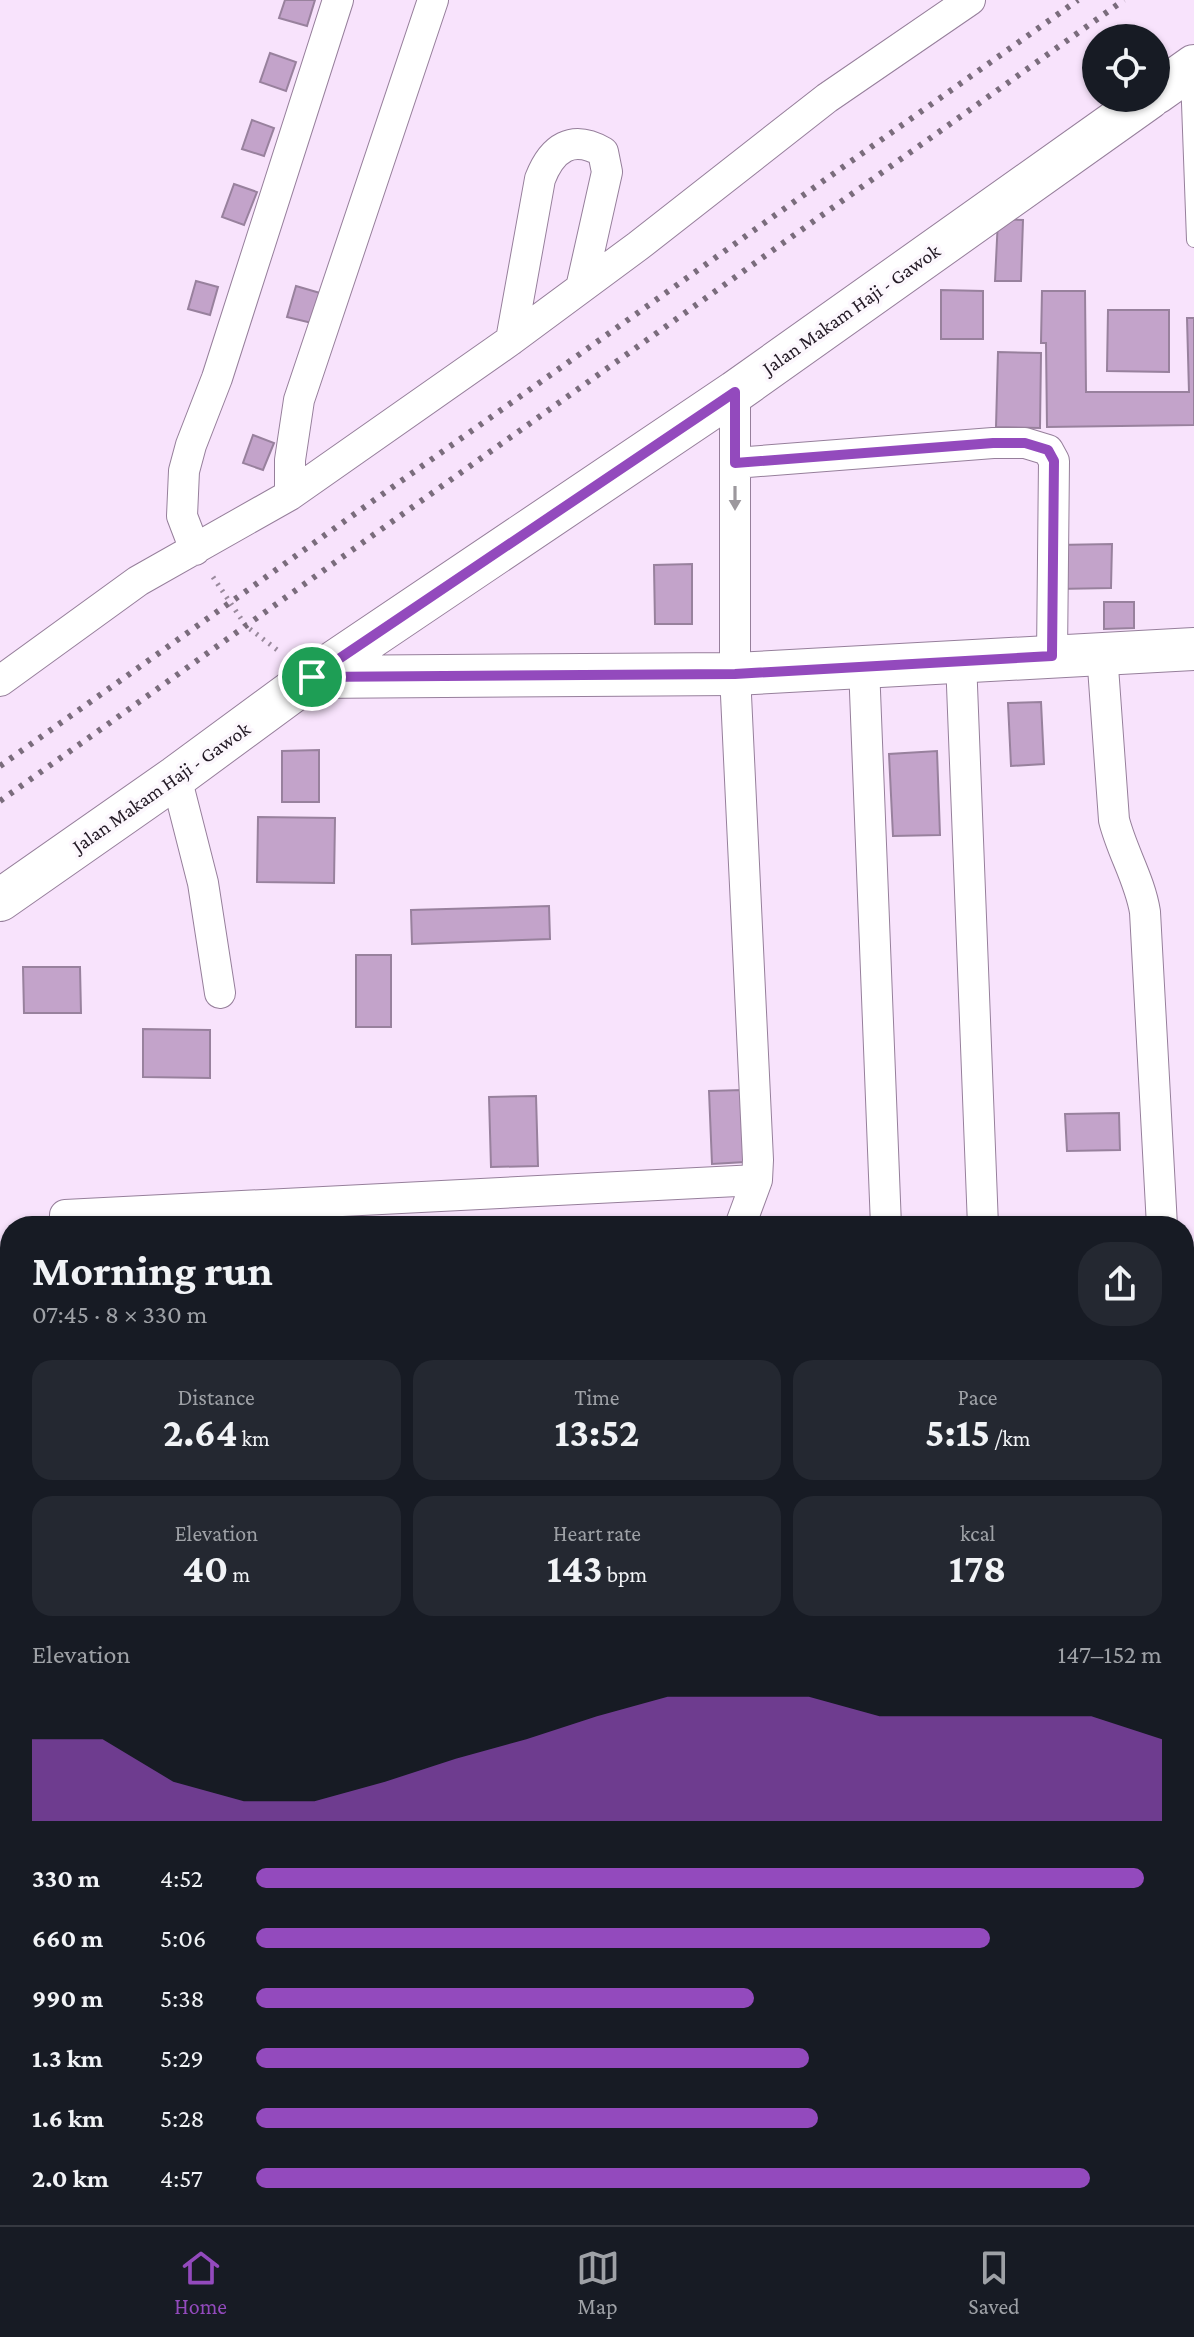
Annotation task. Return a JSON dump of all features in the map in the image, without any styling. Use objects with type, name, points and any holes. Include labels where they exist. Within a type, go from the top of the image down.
[{"type":"street","points":[[195,550],[182,516],[184,471],[217,378],[338,0]]},
{"type":"street","points":[[290,495],[292,446],[299,400],[433,0]]},
{"type":"street","points":[[0,681],[138,581],[290,495],[511,340],[827,98],[970,0]]},
{"type":"street","name":"Jalan Makam Haji - Gawok","points":[[0,900],[312,677],[735,392],[1129,112]]},
{"type":"street","points":[[511,340],[540,179],[545,165],[555,153],[570,144],[584,144],[603,152],[607,172],[581,288]]},
{"type":"street","points":[[735,392],[735,674],[758,1160],[757,1180],[744,1216]]},
{"type":"street","points":[[735,463],[993,443],[1025,443],[1048,450],[1054,461],[1052,656]]},
{"type":"street","points":[[312,677],[735,674],[1194,649]]},
{"type":"street","points":[[1102,653],[1114,820],[1119,841],[1142,894],[1145,912],[1161,1216]]},
{"type":"street","points":[[961,660],[983,1216]]},
{"type":"street","points":[[864,666],[886,1216]]},
{"type":"street","points":[[176,777],[203,883],[220,993]]},
{"type":"street","points":[[65,1215],[757,1180]]},
{"type":"lane","points":[[1179,76],[1194,240]]},
{"type":"path","points":[[195,550],[246,626],[312,677]]},
{"type":"building","points":[[285,0],[315,0],[307,26],[279,18]]},
{"type":"building","points":[[270,53],[296,62],[286,91],[260,82]]},
{"type":"building","points":[[252,120],[274,128],[264,156],[242,149]]},
{"type":"building","points":[[234,184],[257,192],[244,225],[222,217]]},
{"type":"building","points":[[998,219],[1023,220],[1021,281],[995,281]]},
{"type":"building","points":[[196,281],[218,287],[210,315],[188,309]]},
{"type":"building","points":[[296,286],[320,293],[312,323],[287,317]]},
{"type":"building","points":[[941,290],[983,291],[983,339],[941,339]]},
{"type":"building","points":[[1042,291],[1085,291],[1086,392],[1189,392],[1187,318],[1194,318],[1194,425],[1047,427],[1046,343],[1041,343]]},
{"type":"building","points":[[1108,310],[1169,310],[1169,372],[1107,371]]},
{"type":"building","points":[[998,352],[1041,353],[1040,428],[996,427]]},
{"type":"building","points":[[253,435],[274,443],[263,470],[243,463]]},
{"type":"building","points":[[1112,544],[1111,588],[1057,589],[1057,545]]},
{"type":"building","points":[[692,564],[692,624],[655,624],[654,565]]},
{"type":"building","points":[[1104,602],[1134,602],[1134,628],[1104,629]]},
{"type":"building","points":[[1041,702],[1044,764],[1011,766],[1008,703]]},
{"type":"building","points":[[319,750],[319,802],[282,802],[282,751]]},
{"type":"building","points":[[937,751],[940,835],[893,836],[889,754]]},
{"type":"building","points":[[258,817],[335,818],[334,883],[257,882]]},
{"type":"building","points":[[549,906],[550,939],[412,944],[411,910]]},
{"type":"building","points":[[356,955],[391,955],[391,1027],[356,1027]]},
{"type":"building","points":[[23,967],[80,967],[81,1013],[24,1013]]},
{"type":"building","points":[[143,1029],[210,1030],[210,1078],[143,1077]]},
{"type":"building","points":[[742,1090],[745,1162],[712,1164],[709,1091]]},
{"type":"building","points":[[536,1096],[538,1166],[491,1167],[489,1097]]},
{"type":"building","points":[[1119,1113],[1120,1150],[1067,1151],[1065,1114]]},
{"type":"railway","points":[[0,766],[1078,0]]},
{"type":"railway","points":[[0,801],[1124,0]]},
{"type":"route","points":[[735,392],[735,463],[993,443],[1039,445],[1048,450],[1054,461],[1052,656],[735,674],[312,677],[735,392]]}]
